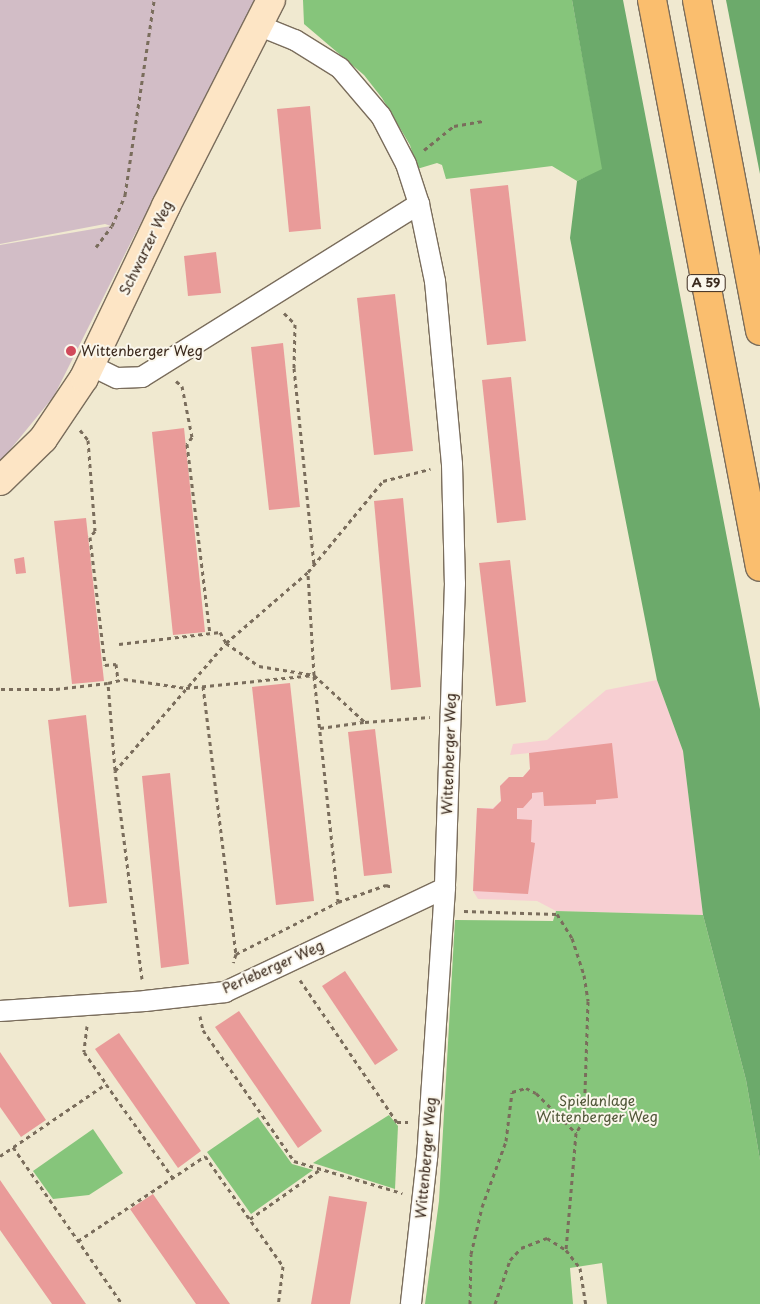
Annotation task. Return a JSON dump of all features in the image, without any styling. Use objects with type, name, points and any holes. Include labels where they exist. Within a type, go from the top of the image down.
[{"type":"highway","name":"A 59","points":[[652,0],[760,567]]},
{"type":"highway","points":[[697,0],[760,331]]},
{"type":"main road","name":"Schwarzer Weg","points":[[0,481],[43,439],[64,412],[90,365],[166,206],[260,26],[271,0]]},
{"type":"street","name":"Wittenberger Weg","points":[[260,26],[295,40],[340,68],[381,116],[406,164],[419,204],[435,281],[452,464],[455,583],[444,910],[424,1200],[411,1304]]},
{"type":"street","points":[[90,365],[118,378],[131,380],[157,368],[419,204]]},
{"type":"street","name":"Perleberger Weg","points":[[0,1011],[89,1006],[225,992],[445,888]]},
{"type":"path","points":[[96,247],[112,226],[125,195],[154,0]]},
{"type":"path","points":[[406,164],[454,126],[483,122]]},
{"type":"path","points":[[269,298],[295,324],[294,368],[314,565]]},
{"type":"path","points":[[157,368],[182,386],[192,437],[187,444],[210,634]]},
{"type":"path","points":[[80,430],[88,440],[95,531],[90,537],[105,665],[116,664],[118,681]]},
{"type":"path","points":[[115,771],[226,643],[308,572],[383,481],[452,464]]},
{"type":"path","points":[[308,572],[314,675],[338,902]]},
{"type":"path","points":[[119,644],[220,632],[226,643],[258,666],[314,675],[365,722]]},
{"type":"path","points":[[1,689],[56,689],[118,681],[186,688],[314,675]]},
{"type":"path","points":[[108,683],[115,771],[145,1001]]},
{"type":"path","points":[[203,686],[236,954],[225,992]]},
{"type":"path","points":[[320,728],[365,722],[451,716]]},
{"type":"path","points":[[236,954],[338,902],[386,885],[424,898]]},
{"type":"path","points":[[444,910],[557,914],[572,938],[584,975],[588,1001],[584,1120],[576,1133],[566,1250]]},
{"type":"path","points":[[288,963],[397,1122],[430,1122]]},
{"type":"path","points":[[195,996],[203,1030],[294,1161],[424,1200]]},
{"type":"path","points":[[89,1006],[84,1052],[172,1177]]},
{"type":"path","points":[[0,1156],[106,1084]]},
{"type":"path","points":[[470,1304],[471,1254],[482,1207],[506,1141],[512,1092],[526,1088],[536,1093],[576,1133]]},
{"type":"path","points":[[13,1147],[122,1304]]},
{"type":"path","points":[[78,1241],[205,1156],[283,1266],[278,1304]]},
{"type":"path","points":[[250,1219],[321,1168]]},
{"type":"path","points":[[495,1304],[510,1260],[521,1248],[547,1238],[566,1250],[580,1268],[586,1304]]},
{"type":"shaded area","points":[[0,0],[261,0],[134,236],[54,396],[0,462],[0,245],[111,226],[105,224],[0,244]]},
{"type":"shaded area","points":[[657,680],[683,751],[703,915],[556,911],[537,901],[478,899],[473,891],[477,808],[493,808],[501,801],[500,786],[509,777],[523,777],[530,769],[529,753],[510,755],[513,744],[547,740],[606,690]]},
{"type":"green space","points":[[303,0],[572,0],[603,170],[577,181],[552,166],[446,179],[442,165],[437,163],[417,169],[410,145],[382,98],[364,75],[304,24]]},
{"type":"green space","points":[[572,0],[623,0],[760,709],[760,1160],[746,1080],[703,915],[683,751],[657,680],[570,238],[577,181],[602,169]]},
{"type":"green space","points":[[726,0],[760,0],[760,174]]},
{"type":"green space","name":"Spielanlage Wittenberger Weg","points":[[556,911],[703,915],[746,1080],[760,1160],[760,1304],[607,1304],[602,1263],[570,1268],[573,1304],[425,1304],[439,1201],[455,920],[553,921]]},
{"type":"green space","points":[[389,1115],[398,1126],[395,1189],[313,1163]]},
{"type":"green space","points":[[258,1117],[292,1164],[313,1170],[251,1214],[207,1152]]},
{"type":"green space","points":[[93,1129],[123,1173],[89,1195],[53,1199],[33,1171]]},
{"type":"building","points":[[310,106],[321,229],[289,232],[277,109]]},
{"type":"building","points":[[508,185],[526,341],[487,345],[470,189]]},
{"type":"building","points":[[216,252],[221,293],[188,296],[184,256]]},
{"type":"building","points":[[395,294],[413,451],[374,455],[357,298]]},
{"type":"building","points":[[283,343],[300,507],[269,510],[251,347]]},
{"type":"building","points":[[511,377],[526,520],[497,523],[482,380]]},
{"type":"building","points":[[184,428],[205,632],[173,635],[152,432]]},
{"type":"building","points":[[403,498],[421,687],[391,690],[374,501]]},
{"type":"building","points":[[86,518],[104,681],[72,684],[54,521]]},
{"type":"building","points":[[24,557],[26,573],[16,574],[14,559]]},
{"type":"building","points":[[510,560],[526,702],[496,706],[479,563]]},
{"type":"building","points":[[290,683],[314,901],[276,905],[252,687]]},
{"type":"building","points":[[86,715],[107,903],[69,907],[48,720]]},
{"type":"building","points":[[375,729],[392,873],[364,876],[348,732]]},
{"type":"building","points":[[612,743],[618,798],[596,800],[596,804],[544,806],[543,792],[532,793],[532,798],[523,808],[517,808],[517,819],[532,820],[531,842],[535,843],[528,894],[473,891],[477,808],[493,809],[501,801],[500,786],[509,777],[523,777],[530,769],[529,753]]},
{"type":"building","points":[[170,773],[189,964],[161,968],[142,776]]},
{"type":"building","points":[[345,971],[398,1050],[375,1065],[322,986]]},
{"type":"building","points":[[239,1011],[322,1131],[298,1148],[215,1027]]},
{"type":"building","points":[[119,1033],[201,1151],[178,1168],[95,1049]]},
{"type":"building","points":[[0,1052],[46,1120],[21,1137],[0,1107]]},
{"type":"building","points":[[0,1180],[86,1304],[52,1304],[0,1230]]},
{"type":"building","points":[[153,1194],[230,1304],[196,1304],[130,1209]]},
{"type":"building","points":[[329,1196],[367,1202],[350,1304],[311,1304]]},
{"type":"place","name":"Wittenberger Weg","points":[[71,351]]}]
